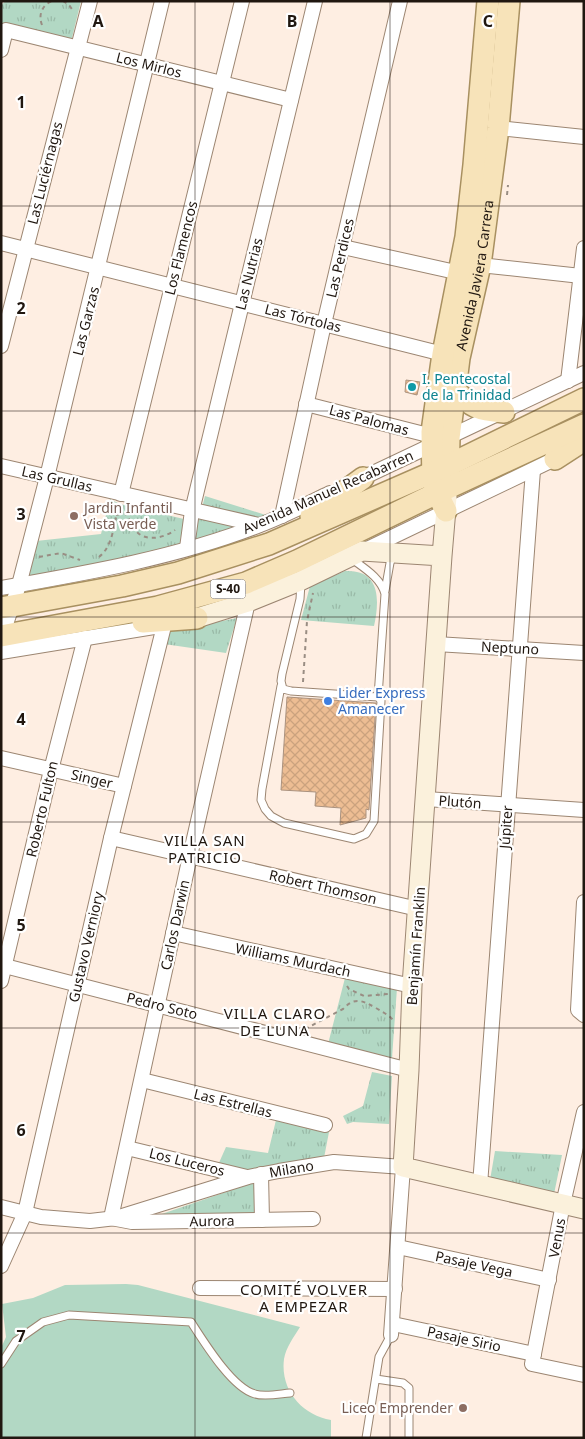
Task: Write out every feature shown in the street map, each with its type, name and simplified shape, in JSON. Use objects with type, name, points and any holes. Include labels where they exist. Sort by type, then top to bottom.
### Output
[{"type":"main road","name":"Avenida Javiera Carrera","points":[[442,486],[438,440],[471,200],[488,1]]},
{"type":"main road","name":"Avenida Javiera Carrera","points":[[438,440],[454,389],[451,356],[480,265],[498,128],[509,1]]},
{"type":"main road","points":[[476,141],[488,132],[498,128]]},
{"type":"main road","points":[[454,389],[466,402],[482,410],[504,412]]},
{"type":"main road","name":"Avenida Manuel Recabarren","points":[[5,601],[122,586],[178,573],[264,535],[442,486],[584,399]]},
{"type":"main road","name":"Avenida Manuel Recabarren","points":[[2,640],[65,624],[179,603],[246,582],[297,561],[442,486],[584,425]]},
{"type":"main road","points":[[555,459],[584,440]]},
{"type":"main road","points":[[264,535],[298,526],[363,478]]},
{"type":"main road","points":[[65,624],[108,624],[197,618]]},
{"type":"street","name":"Las Luciérnagas","points":[[1,346],[90,1]]},
{"type":"street","name":"Las Garzas","points":[[2,640],[5,601],[19,585],[24,566],[99,267],[162,1]]},
{"type":"street","name":"Los Flamencos","points":[[121,494],[242,1]]},
{"type":"street","name":"Las Nutrias","points":[[187,548],[192,514],[315,1]]},
{"type":"street","name":"Las Perdices","points":[[282,516],[324,324],[400,1]]},
{"type":"street","name":"Los Mirlos","points":[[1,50],[6,30],[291,100]]},
{"type":"street","points":[[498,128],[584,137]]},
{"type":"street","name":"Las Tórtolas","points":[[1,243],[451,356]]},
{"type":"street","points":[[342,247],[460,273]]},
{"type":"street","points":[[568,381],[584,248]]},
{"type":"street","points":[[480,265],[581,276]]},
{"type":"street","name":"Avenida Manuel Recabarren","points":[[5,601],[19,585],[130,564],[187,548],[264,535],[282,516],[438,440],[504,412],[584,373]]},
{"type":"street","name":"Las Palomas","points":[[306,404],[438,440]]},
{"type":"street","name":"Avenida Manuel Recabarren","points":[[2,640],[85,638],[164,626],[248,602],[300,581],[356,554],[442,486],[533,470],[584,445]]},
{"type":"street","name":"Las Grullas","points":[[1,466],[121,494],[264,535]]},
{"type":"street","name":"Júpiter","points":[[480,1185],[533,470]]},
{"type":"street","name":"Benjamín Franklin","points":[[392,1330],[409,1070],[412,986],[442,556],[442,486]]},
{"type":"street","points":[[356,554],[395,553],[442,556]]},
{"type":"street","name":"Carlos Darwin","points":[[111,1218],[248,602]]},
{"type":"street","name":"Gustavo Verniory","points":[[1,1266],[25,1213],[111,838],[164,626]]},
{"type":"street","name":"Roberto Fulton","points":[[1,981],[3,965],[85,638]]},
{"type":"street","name":"Neptuno","points":[[436,644],[584,653]]},
{"type":"street","name":"Singer","points":[[1,758],[124,786]]},
{"type":"street","name":"Plutón","points":[[426,800],[584,810]]},
{"type":"street","name":"Robert Thomson","points":[[111,838],[418,909]]},
{"type":"street","points":[[584,902],[578,1010],[584,1015]]},
{"type":"street","name":"Williams Murdach","points":[[174,933],[412,986]]},
{"type":"street","name":"Pedro Soto","points":[[3,965],[409,1070]]},
{"type":"street","name":"Las Estrellas","points":[[142,1080],[325,1125]]},
{"type":"street","name":"Venus","points":[[533,1359],[563,1204],[584,1112]]},
{"type":"street","name":"Los Luceros","points":[[127,1148],[254,1176]]},
{"type":"street","name":"Milano","points":[[1,1207],[41,1217],[82,1221],[111,1218],[254,1176],[334,1162],[402,1167],[584,1209]]},
{"type":"street","points":[[254,1176],[262,1220]]},
{"type":"street","name":"Aurora","points":[[111,1218],[132,1222],[313,1219]]},
{"type":"street","name":"Pasaje Vega","points":[[398,1247],[549,1280]]},
{"type":"street","points":[[200,1288],[395,1289]]},
{"type":"street","name":"Pasaje Sirio","points":[[392,1330],[533,1359],[584,1375]]},
{"type":"lane","points":[[300,581],[302,587],[300,599],[282,674],[261,794],[263,805],[268,813],[284,823],[354,838],[366,834],[374,821],[381,701],[378,697],[385,594],[390,563],[395,553]]},
{"type":"lane","points":[[356,554],[384,588],[385,594]]},
{"type":"lane","points":[[281,686],[283,689],[303,692],[378,697]]},
{"type":"lane","points":[[1,1364],[16,1340],[43,1322],[69,1315],[191,1322],[210,1352],[238,1384],[255,1394],[290,1393]]},
{"type":"lane","points":[[366,1438],[379,1357],[392,1330]]},
{"type":"lane","points":[[376,1379],[403,1383],[409,1388],[408,1438]]},
{"type":"path","points":[[43,28],[40,14],[43,7],[52,1]]},
{"type":"path","points":[[64,1],[73,10],[75,18]]},
{"type":"path","points":[[93,560],[105,552],[108,546],[121,494]]},
{"type":"path","points":[[116,515],[125,513],[138,533],[151,537],[166,536],[192,514]]},
{"type":"path","points":[[24,566],[40,556],[52,553],[61,553],[85,561]]},
{"type":"path","points":[[303,692],[307,621],[312,593],[319,590]]},
{"type":"path","points":[[287,1038],[336,1013],[347,1005],[358,1001],[369,1003],[384,1011],[398,1024]]},
{"type":"green space","points":[[6,1],[81,1],[71,42],[1,25],[1,5]]},
{"type":"green space","points":[[205,496],[272,517],[192,545]]},
{"type":"green space","points":[[110,499],[120,504],[184,519],[179,547],[24,581],[36,541],[101,534]]},
{"type":"green space","points":[[345,571],[357,572],[371,580],[377,596],[374,626],[301,620],[310,586]]},
{"type":"green space","points":[[237,618],[226,653],[164,644],[167,632]]},
{"type":"green space","points":[[345,978],[397,988],[392,1058],[328,1044]]},
{"type":"green space","points":[[372,1072],[392,1076],[389,1124],[353,1122],[347,1124],[343,1116],[363,1106]]},
{"type":"green space","points":[[276,1120],[329,1132],[324,1158],[296,1161],[243,1173],[218,1165],[226,1147],[268,1153]]},
{"type":"green space","points":[[495,1151],[562,1155],[554,1194],[490,1180]]},
{"type":"green space","points":[[258,1181],[258,1216],[147,1219]]},
{"type":"green space","points":[[65,1285],[138,1285],[300,1327],[290,1342],[285,1355],[284,1370],[286,1381],[289,1391],[302,1407],[311,1413],[331,1420],[331,1438],[1,1438],[1,1348],[6,1337],[2,1304],[33,1298]]},
{"type":"building","name":"I. Pentecostal de la Trinidad","points":[[406,380],[420,382],[417,395],[405,392]]},
{"type":"building","points":[[287,697],[376,703],[369,810],[366,809],[366,818],[340,825],[341,808],[315,806],[316,792],[281,790]]},
{"type":"place","name":"I. Pentecostal de la Trinidad","points":[[412,387]]},
{"type":"place","name":"Jardin Infantil Vista verde","points":[[74,516]]},
{"type":"place","name":"Lider Express Amanecer","points":[[328,701]]},
{"type":"place","name":"Liceo Emprender","points":[[463,1408]]},
{"type":"district","name":"VILLA SAN PATRICIO","points":[[205,850]]},
{"type":"district","name":"VILLA CLARO DE LUNA","points":[[275,1022]]},
{"type":"district","name":"COMITÉ VOLVER A EMPEZAR","points":[[304,1298]]}]
